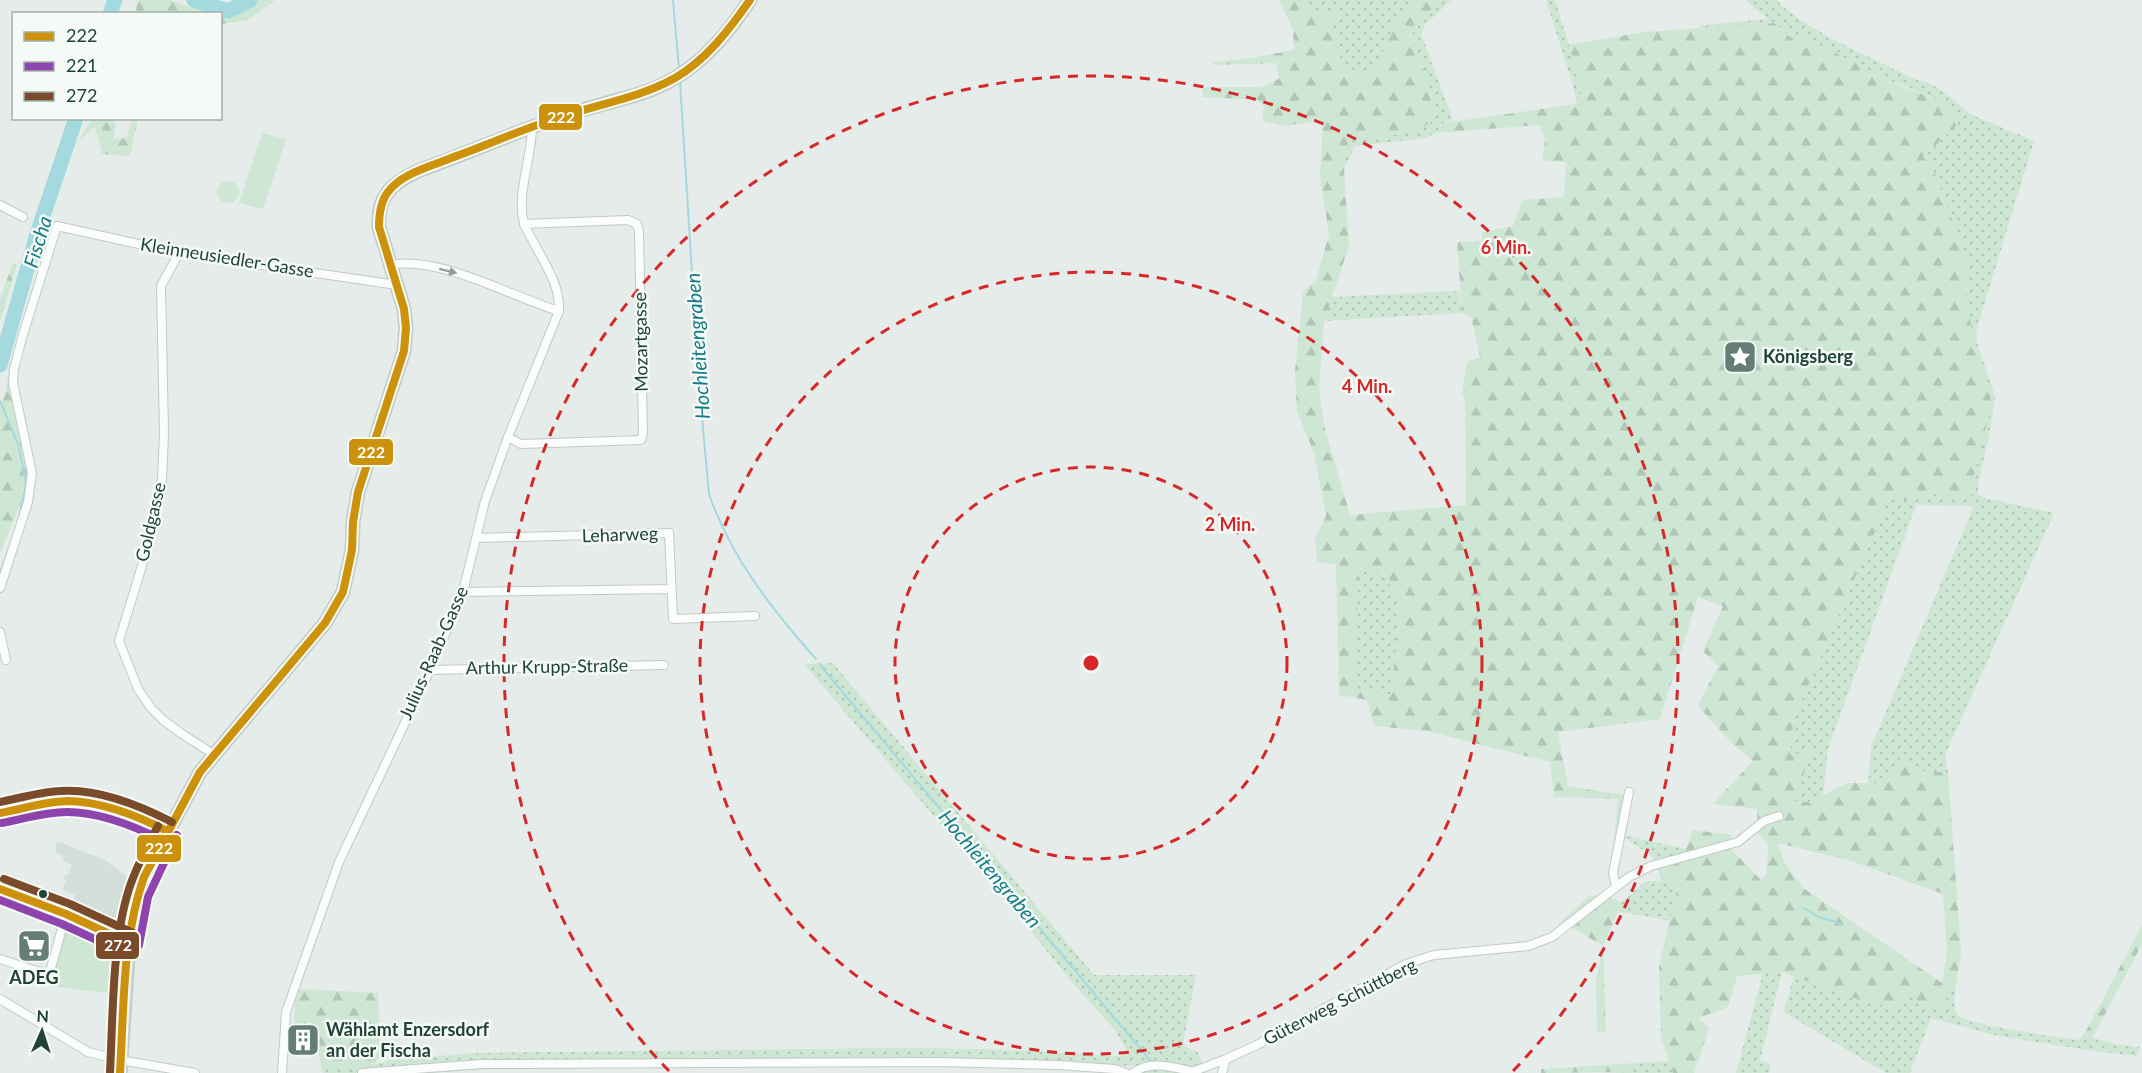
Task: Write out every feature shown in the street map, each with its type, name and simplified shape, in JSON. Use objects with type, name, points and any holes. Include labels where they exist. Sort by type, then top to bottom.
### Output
[{"type":"main road","points":[[120,1067],[129,943],[138,894],[144,877],[200,771],[325,623],[342,592],[352,550],[353,522],[358,492],[404,351],[406,328],[404,309],[379,227],[378,213],[381,202],[389,189],[402,178],[418,171],[567,114],[642,93],[679,76],[718,44],[750,0]]},
{"type":"street","name":"Julius-Raab-Gasse","points":[[282,1073],[286,1012],[339,862],[430,670],[464,592],[485,501],[559,311],[556,283],[524,224],[522,204],[532,142],[532,127]]},
{"type":"street","points":[[0,205],[23,217]]},
{"type":"street","name":"Mozartgasse","points":[[508,437],[521,444],[641,440],[643,433],[637,224],[628,220],[524,224]]},
{"type":"street","name":"Kleinneusiedler-Gasse","points":[[0,588],[28,502],[32,473],[13,383],[14,369],[57,226],[179,253],[397,285]]},
{"type":"street","name":"Goldgasse","points":[[179,253],[161,286],[164,422],[162,480],[145,556],[119,641],[138,688],[151,708],[162,720],[213,754]]},
{"type":"street","points":[[390,265],[414,262],[473,278],[535,304],[559,311]]},
{"type":"street","name":"Leharweg","points":[[476,538],[669,533],[673,619],[754,616]]},
{"type":"street","points":[[464,592],[672,589]]},
{"type":"street","points":[[0,632],[6,660]]},
{"type":"street","name":"Arthur Krupp-Straße","points":[[430,670],[664,664]]},
{"type":"street","points":[[1616,887],[1613,873],[1629,792]]},
{"type":"street","points":[[0,813],[70,801],[152,822],[167,831]]},
{"type":"street","name":"Güterweg Schüttberg","points":[[1196,1072],[1259,1044],[1406,964],[1434,955],[1528,946],[1552,937],[1629,877],[1651,866],[1738,842],[1764,822],[1779,816]]},
{"type":"street","points":[[0,889],[66,914],[129,943]]},
{"type":"street","points":[[0,959],[49,975],[66,914]]},
{"type":"street","points":[[0,999],[88,1052],[120,1067],[195,1073]]},
{"type":"street","points":[[1222,1073],[1226,1059]]},
{"type":"street","points":[[362,1073],[482,1064],[939,1062],[1058,1065],[1114,1069],[1126,1073]]},
{"type":"street","points":[[1133,1073],[1150,1066],[1160,1065],[1196,1072]]},
{"type":"shaded area","points":[[57,841],[105,860],[127,876],[124,920],[115,925],[84,915],[71,906],[75,895],[63,890],[65,875],[68,875],[72,865],[63,861],[64,858],[55,851]]},
{"type":"green space","points":[[137,0],[170,0],[205,12],[136,12]]},
{"type":"green space","points":[[231,0],[275,0],[248,20],[222,24],[222,12],[234,12]]},
{"type":"green space","points":[[1279,0],[1305,0],[1311,14],[1339,10],[1344,15],[1332,25],[1342,64],[1363,76],[1376,68],[1395,24],[1421,0],[1441,0],[1419,22],[1411,36],[1430,94],[1432,117],[1428,124],[1411,131],[1364,137],[1348,143],[1344,169],[1349,246],[1324,321],[1319,391],[1325,429],[1350,515],[1466,505],[1465,399],[1462,392],[1467,362],[1480,357],[1471,317],[1462,313],[1457,242],[1482,241],[1483,232],[1513,226],[1522,200],[1564,197],[1566,162],[1542,161],[1545,141],[1540,125],[1436,133],[1443,123],[1577,104],[1583,99],[1569,45],[1644,32],[1774,23],[1795,41],[1804,37],[1901,86],[1945,103],[1953,115],[1956,126],[1922,158],[1931,163],[1967,259],[1966,286],[1973,343],[1990,389],[1991,407],[1972,482],[1970,499],[1935,494],[1907,500],[1889,499],[1794,718],[1790,755],[1811,751],[1795,801],[1808,802],[1848,783],[1886,783],[1900,759],[1924,772],[1948,772],[1961,952],[1955,991],[1948,991],[1945,1008],[1934,1008],[1907,996],[1903,1007],[1868,1003],[1782,972],[1737,976],[1728,1007],[1698,1018],[1709,1028],[1694,1073],[1673,1073],[1661,1037],[1659,966],[1677,890],[1662,881],[1657,868],[1686,849],[1693,830],[1732,835],[1730,848],[1761,880],[1766,874],[1769,846],[1758,834],[1757,809],[1713,804],[1753,761],[1732,743],[1698,706],[1718,666],[1703,651],[1723,606],[1698,597],[1660,719],[1558,732],[1568,786],[1624,795],[1613,853],[1618,799],[1554,797],[1550,762],[1427,731],[1374,726],[1367,700],[1339,695],[1336,565],[1317,562],[1315,539],[1326,516],[1314,453],[1297,411],[1295,371],[1303,292],[1317,278],[1329,234],[1320,178],[1323,121],[1283,126],[1262,121],[1264,107],[1258,100],[1203,97],[1202,87],[1261,87],[1279,79],[1276,63],[1215,65],[1212,62],[1252,58],[1294,50],[1293,29]],"holes":[[[1366,571],[1390,576],[1389,591],[1401,597],[1391,695],[1353,689],[1359,573]],[[1778,843],[1851,861],[1943,894],[1947,950],[1942,983],[1802,887],[1783,860]]]},
{"type":"green space","points":[[1305,0],[1421,0],[1395,24],[1376,68],[1363,76],[1342,64],[1332,25],[1344,14],[1339,10],[1311,14]]},
{"type":"green space","points":[[1441,0],[1451,0],[1425,25],[1421,34],[1453,120],[1443,123],[1436,133],[1425,138],[1355,146],[1344,169],[1348,143],[1358,136],[1392,135],[1421,128],[1433,101],[1411,36],[1419,22]]},
{"type":"green space","points":[[1546,0],[1555,0],[1569,45],[1583,100],[1577,104],[1572,82]]},
{"type":"green space","points":[[1745,0],[1776,0],[1823,34],[1915,79],[1931,84],[1970,114],[2034,141],[1976,332],[1977,343],[1995,396],[1978,494],[1984,498],[2054,513],[1945,755],[1948,772],[1924,772],[1900,759],[1886,783],[1868,783],[1871,747],[1974,506],[1916,505],[1828,749],[1823,795],[1808,802],[1794,801],[1811,752],[1790,755],[1794,718],[1889,499],[1907,500],[1935,494],[1970,498],[1991,407],[1990,389],[1973,343],[1966,286],[1967,259],[1922,158],[1956,126],[1953,115],[1945,103],[1795,41],[1774,23],[1699,28],[1702,25],[1768,19]]},
{"type":"green space","points":[[91,120],[113,120],[116,125],[113,139],[126,138],[132,120],[138,120],[130,156],[102,154],[95,126],[76,144]]},
{"type":"green space","points":[[262,133],[286,139],[263,209],[239,203]]},
{"type":"green space","points":[[224,181],[232,181],[239,188],[239,196],[232,203],[224,203],[217,196],[217,188]]},
{"type":"green space","points":[[13,263],[17,265],[0,321],[0,299]]},
{"type":"green space","points":[[1459,291],[1462,313],[1324,321],[1331,297]]},
{"type":"green space","points":[[9,371],[26,453],[27,488],[0,553],[0,407],[5,395]]},
{"type":"green space","points":[[1366,571],[1390,576],[1401,597],[1392,695],[1353,689],[1358,573]]},
{"type":"green space","points":[[833,663],[1094,975],[1196,975],[1183,1043],[1189,1049],[1198,1052],[1206,1073],[1144,1073],[1134,1066],[996,1059],[994,1067],[490,1069],[428,1073],[323,1073],[322,1069],[474,1053],[900,1048],[1127,1055],[1115,1030],[1070,980],[1013,909],[804,664]]},
{"type":"green space","points":[[1618,834],[1686,849],[1657,868],[1652,856]]},
{"type":"green space","points":[[1646,881],[1662,881],[1677,890],[1670,921],[1617,911],[1622,902]]},
{"type":"green space","points":[[1601,894],[1622,902],[1603,946],[1561,921],[1588,897]]},
{"type":"green space","points":[[65,924],[98,939],[113,951],[119,966],[116,994],[49,986]]},
{"type":"green space","points":[[2142,925],[2142,944],[2093,1037],[2085,1033]]},
{"type":"green space","points":[[1603,946],[1606,1032],[1597,1032],[1596,980]]},
{"type":"green space","points":[[1782,972],[1760,1060],[1771,1064],[1769,1073],[1736,1073],[1763,973]]},
{"type":"green space","points":[[1794,976],[1868,1003],[1903,1007],[1907,995],[1934,1008],[1948,991],[1955,991],[1957,1014],[1977,1023],[2079,1040],[2085,1033],[2104,1041],[2140,1047],[2136,1056],[2087,1050],[1994,1035],[1931,1018],[1910,1073],[1886,1073],[1784,1012]]},
{"type":"green space","points":[[299,989],[378,993],[381,1054],[374,1065],[322,1069],[313,1029],[294,1024],[295,1002]]},
{"type":"green space","points":[[1669,1061],[1673,1073],[1600,1073],[1624,1072],[1636,1063]]},
{"type":"green space","points":[[1636,1063],[1624,1072],[1541,1073],[1541,1069]]},
{"type":"waterway","name":"Fischa","points":[[111,12],[115,0]]},
{"type":"waterway","name":"Fischa","points":[[194,0],[228,11],[250,0]]},
{"type":"waterway","name":"Hochleitengraben","points":[[673,0],[679,69]]},
{"type":"waterway","name":"Hochleitengraben","points":[[680,81],[699,384],[709,494],[729,540],[754,582],[816,659]]},
{"type":"waterway","name":"Fischa","points":[[0,365],[37,234],[75,120]]},
{"type":"waterway","points":[[0,401],[19,447],[26,484],[19,517]]},
{"type":"waterway","points":[[0,573],[11,542]]},
{"type":"waterway","name":"Hochleitengraben","points":[[820,665],[1153,1064]]},
{"type":"waterway","points":[[1804,908],[1819,917],[1842,924]]},
{"type":"transit line","name":"222","points":[[120,1073],[128,949],[144,877],[200,772],[325,623],[343,592],[352,550],[353,522],[358,492],[404,351],[406,328],[404,309],[379,227],[380,209],[385,196],[401,180],[426,168],[523,130],[662,85],[686,71],[707,53],[750,0]]},
{"type":"transit line","name":"272","points":[[0,802],[52,792],[88,792],[118,799],[172,822]]},
{"type":"transit line","name":"222","points":[[0,813],[52,802],[81,802],[120,811],[167,831]]},
{"type":"transit line","name":"221","points":[[2,823],[51,813],[91,814],[116,821],[162,840]]},
{"type":"transit line","name":"272","points":[[110,1072],[114,979],[123,910],[135,873],[158,826]]},
{"type":"transit line","name":"221","points":[[139,945],[148,897],[177,835]]},
{"type":"transit line","name":"272","points":[[4,879],[70,904],[133,933]]},
{"type":"transit line","name":"222","points":[[0,889],[66,914],[129,943]]},
{"type":"transit line","name":"221","points":[[0,900],[62,924],[125,953]]},
{"type":"place","name":"Königsberg","points":[[1740,357]]},
{"type":"place","name":"ADEG","points":[[34,946]]},
{"type":"place","name":"Wählamt Enzersdorf an der Fischa","points":[[303,1040]]}]
